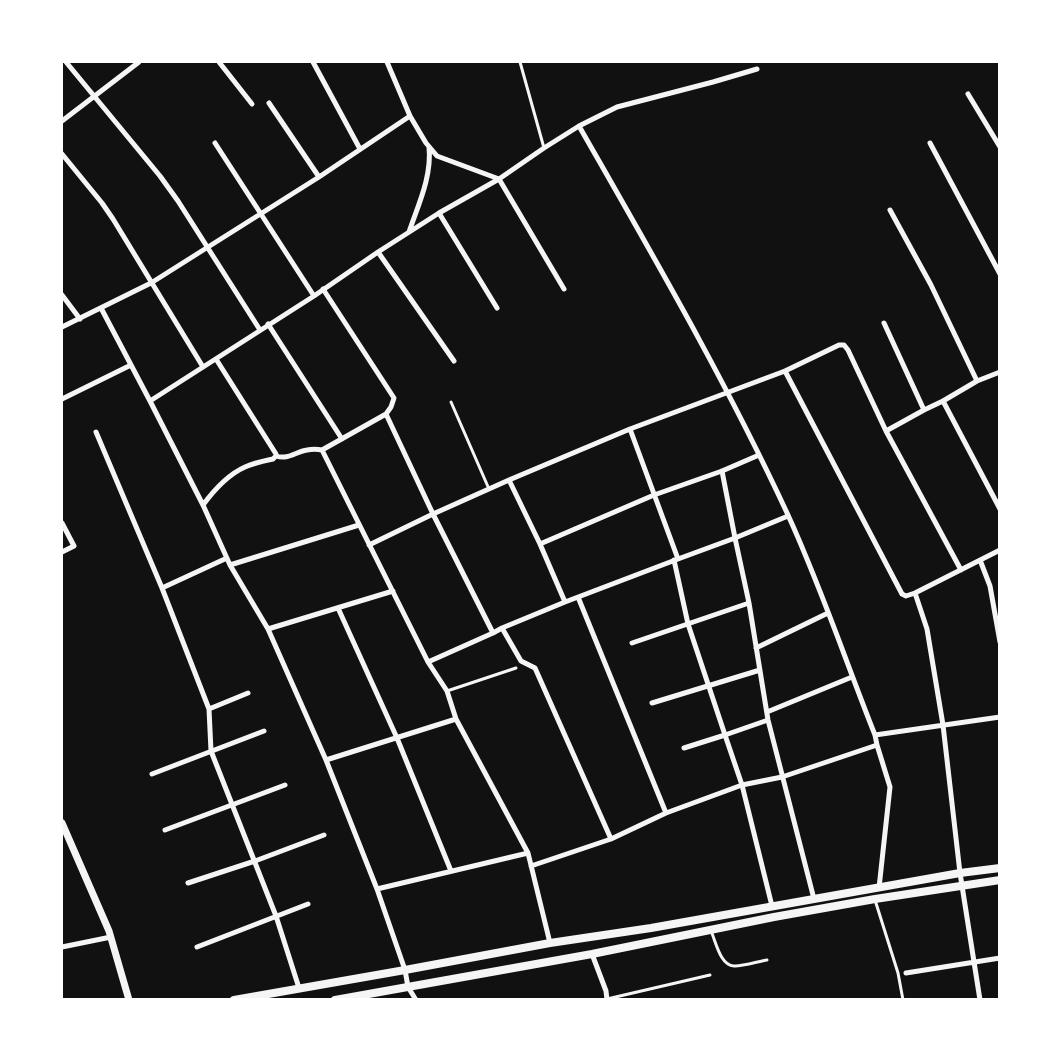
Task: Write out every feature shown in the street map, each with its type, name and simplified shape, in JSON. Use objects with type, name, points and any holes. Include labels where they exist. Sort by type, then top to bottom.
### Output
[{"type":"main road","points":[[234,999],[550,943],[651,928],[999,868]]},
{"type":"main road","points":[[335,999],[592,954],[875,899],[999,880]]},
{"type":"street","points":[[66,62],[166,184],[260,330]]},
{"type":"street","points":[[62,121],[139,62]]},
{"type":"street","points":[[219,62],[252,104]]},
{"type":"street","points":[[313,62],[360,149]]},
{"type":"street","points":[[387,62],[410,116],[429,147],[437,156],[499,180],[564,288]]},
{"type":"street","points":[[150,401],[409,232],[499,180],[579,126],[618,107],[757,69]]},
{"type":"street","points":[[968,94],[999,147]]},
{"type":"street","points":[[269,104],[320,177]]},
{"type":"street","points":[[62,327],[151,284],[320,177],[410,116]]},
{"type":"street","points":[[579,126],[728,392],[788,516],[828,613],[875,735],[890,787],[879,888]]},
{"type":"street","points":[[215,143],[314,296]]},
{"type":"street","points":[[930,143],[999,274]]},
{"type":"street","points":[[409,232],[428,175],[429,147]]},
{"type":"street","points":[[62,154],[113,219],[203,367]]},
{"type":"street","points":[[890,210],[931,285],[976,381]]},
{"type":"street","points":[[439,213],[497,308]]},
{"type":"street","points":[[378,252],[454,361]]},
{"type":"street","points":[[216,359],[276,456],[282,458],[305,450],[322,450],[386,414],[393,398],[323,289]]},
{"type":"street","points":[[62,295],[80,319]]},
{"type":"street","points":[[101,308],[150,401],[226,558],[268,629],[326,760],[377,889],[405,970],[408,987],[416,999]]},
{"type":"street","points":[[884,323],[924,410]]},
{"type":"street","points":[[268,324],[342,439]]},
{"type":"street","points":[[369,545],[508,480],[630,429],[785,371],[839,345],[844,345],[886,431],[962,570]]},
{"type":"street","points":[[62,399],[131,365]]},
{"type":"street","points":[[785,371],[902,594],[906,596],[915,593],[999,550]]},
{"type":"street","points":[[886,431],[976,381],[999,372]]},
{"type":"street","points":[[943,401],[999,509]]},
{"type":"street","points":[[386,414],[492,633]]},
{"type":"street","points":[[630,429],[676,560],[688,624],[742,784],[772,906]]},
{"type":"street","points":[[96,432],[162,588],[208,709],[211,751],[276,916],[299,988]]},
{"type":"street","points":[[322,450],[428,662],[447,692],[456,719],[528,853],[550,943]]},
{"type":"street","points":[[540,544],[654,495],[759,455]]},
{"type":"street","points":[[202,505],[218,486],[246,466],[273,459],[276,456]]},
{"type":"street","points":[[722,471],[749,603],[766,712],[813,899]]},
{"type":"street","points":[[508,480],[540,544],[565,602]]},
{"type":"street","points":[[428,662],[565,602],[788,516]]},
{"type":"street","points":[[62,523],[74,546],[62,552]]},
{"type":"street","points":[[230,565],[359,525]]},
{"type":"street","points":[[162,588],[226,558]]},
{"type":"street","points":[[980,560],[990,586],[999,642]]},
{"type":"street","points":[[268,629],[393,591]]},
{"type":"street","points":[[915,593],[927,629],[943,725],[960,873],[980,999]]},
{"type":"street","points":[[578,597],[666,813]]},
{"type":"street","points":[[632,643],[749,603]]},
{"type":"street","points":[[338,608],[397,738],[451,871]]},
{"type":"street","points":[[756,648],[828,613]]},
{"type":"street","points":[[502,628],[521,661],[536,668],[611,839]]},
{"type":"street","points":[[652,703],[760,670]]},
{"type":"street","points":[[766,712],[852,677]]},
{"type":"street","points":[[208,709],[248,693]]},
{"type":"street","points":[[875,735],[999,717]]},
{"type":"street","points":[[326,760],[456,719]]},
{"type":"street","points":[[684,748],[768,720]]},
{"type":"street","points":[[152,774],[264,731]]},
{"type":"street","points":[[531,866],[611,839],[666,813],[742,784],[782,777],[877,745]]},
{"type":"street","points":[[165,830],[285,785]]},
{"type":"street","points":[[62,823],[111,937],[129,999]]},
{"type":"street","points":[[188,883],[255,861],[324,834]]},
{"type":"street","points":[[377,889],[528,853]]},
{"type":"street","points":[[197,947],[308,904]]},
{"type":"street","points":[[62,947],[111,937]]},
{"type":"street","points":[[592,954],[607,999]]},
{"type":"street","points":[[906,973],[999,958]]},
{"type":"lane","points":[[519,62],[544,148]]},
{"type":"lane","points":[[451,402],[489,489]]},
{"type":"lane","points":[[447,692],[516,668]]},
{"type":"lane","points":[[875,899],[903,999]]},
{"type":"lane","points":[[711,930],[723,959],[734,967],[767,960]]},
{"type":"lane","points":[[607,999],[710,975]]}]
